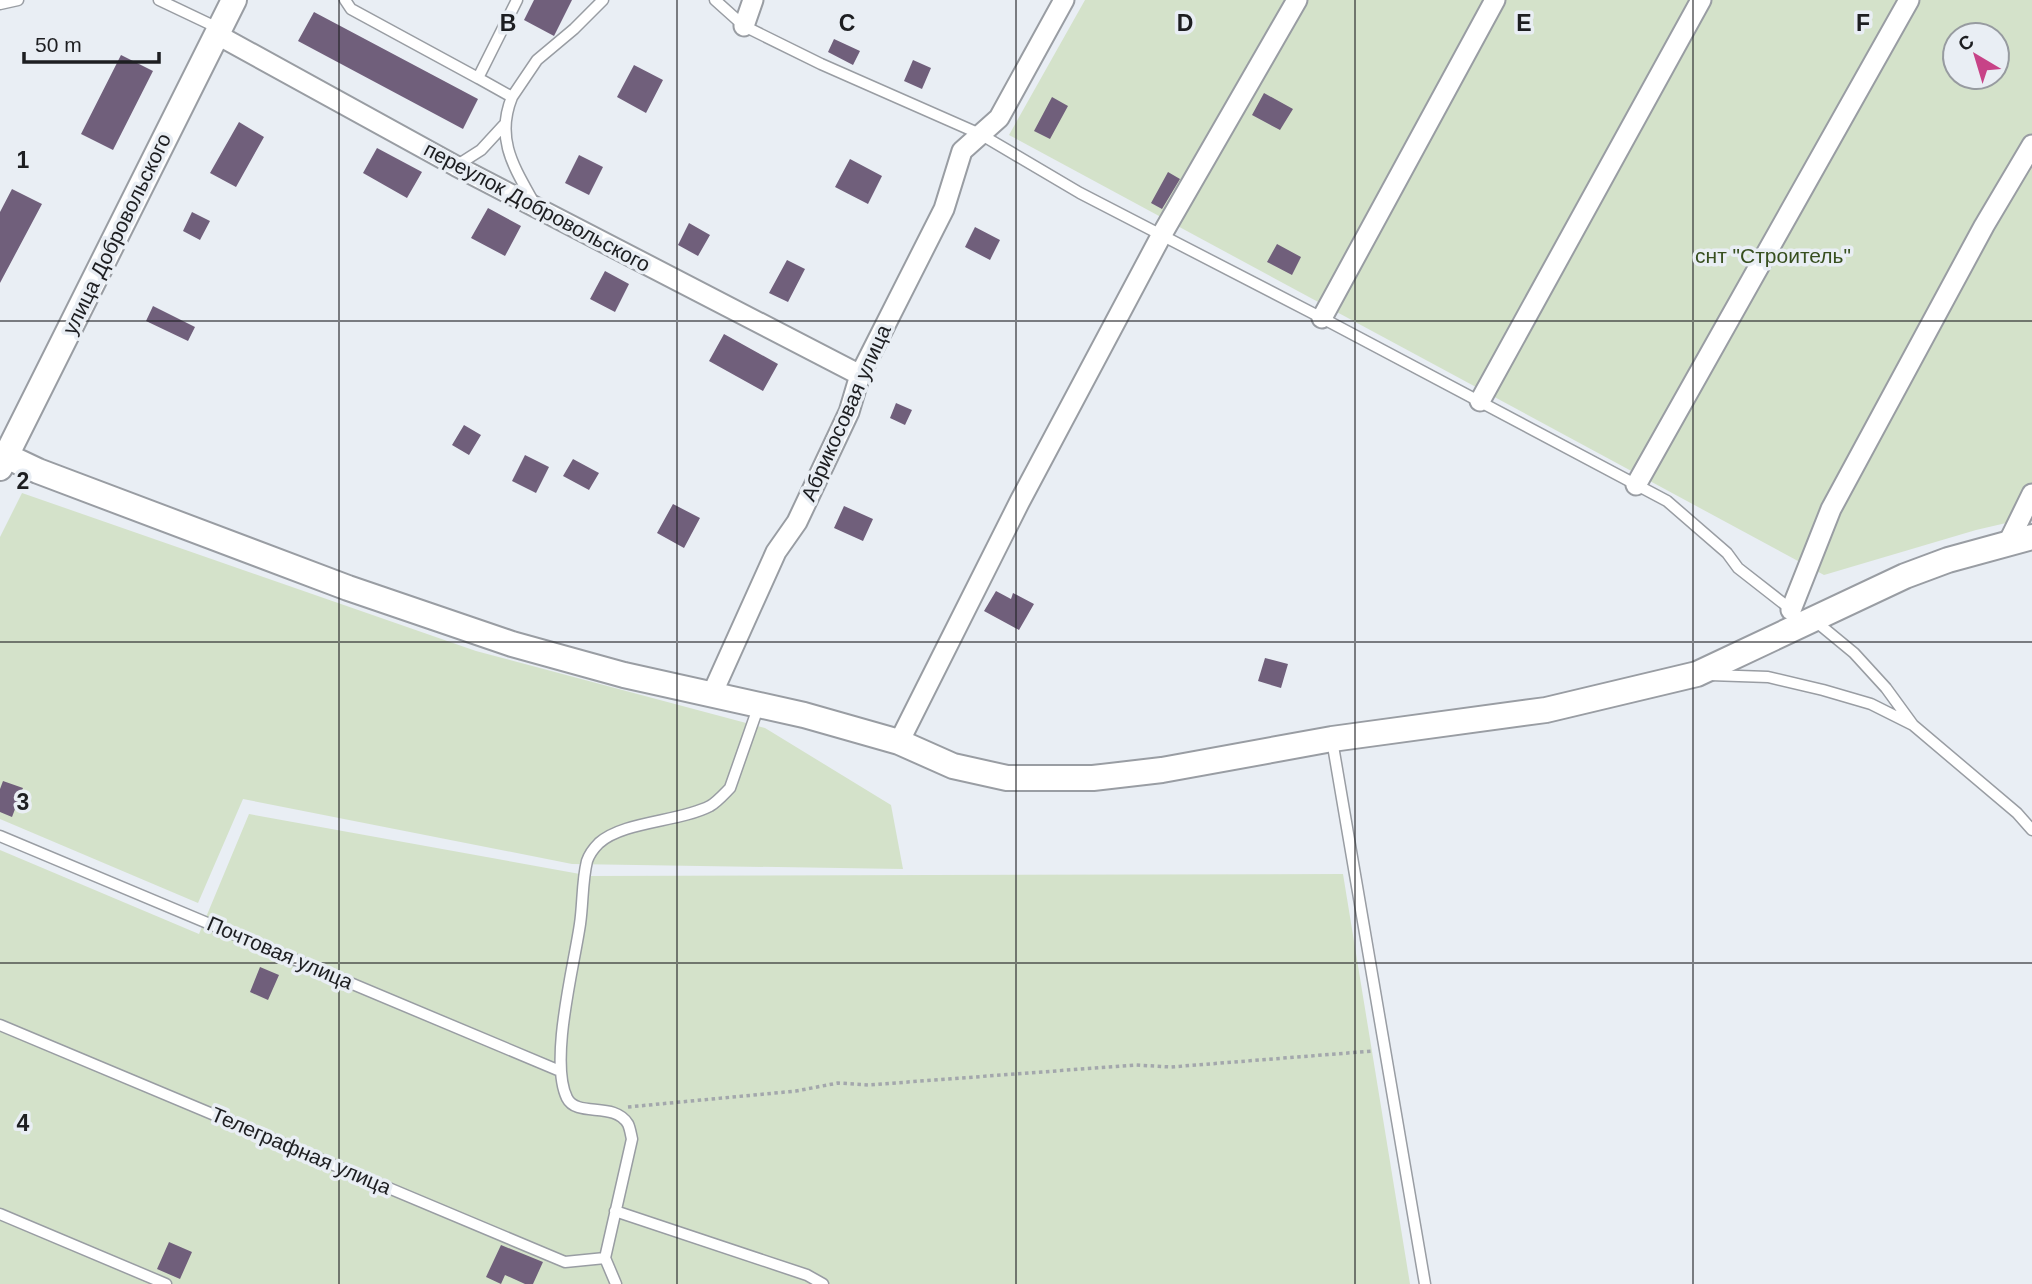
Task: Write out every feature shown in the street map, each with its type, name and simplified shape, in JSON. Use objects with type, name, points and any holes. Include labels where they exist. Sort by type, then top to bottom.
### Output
[{"type":"street","name":"улица Добровольского","points":[[2,459],[234,0]]},
{"type":"street","points":[[744,26],[753,0]]},
{"type":"street","name":"Абрикосовая улица","points":[[712,694],[775,552],[797,522],[849,412],[860,375],[944,209],[962,151],[999,118],[1064,0]]},
{"type":"street","points":[[899,742],[1020,501],[1161,236],[1297,0]]},
{"type":"street","points":[[1322,318],[1495,0]]},
{"type":"street","points":[[1480,401],[1701,0]]},
{"type":"street","points":[[1636,485],[1909,0]]},
{"type":"street","name":"переулок Добровольского","points":[[217,31],[456,166],[860,375]]},
{"type":"street","points":[[1802,615],[1831,509],[1984,226],[2032,145]]},
{"type":"street","points":[[2,459],[348,588],[512,644],[624,675],[759,705],[899,742],[953,765],[1007,778],[1093,778],[1163,770],[1332,739],[1546,710],[1697,674],[1802,615],[1905,576],[2020,540],[2032,494]]},
{"type":"lane","points":[[0,4],[18,0]]},
{"type":"lane","points":[[159,0],[217,31]]},
{"type":"lane","points":[[345,0],[351,9],[512,97]]},
{"type":"lane","points":[[478,78],[517,0]]},
{"type":"lane","points":[[537,208],[510,159],[504,125],[505,115],[512,97],[537,60],[603,0]]},
{"type":"lane","points":[[715,0],[744,26],[821,64],[980,134],[1080,193],[1667,501],[1717,544],[1738,568],[1854,653],[1886,688],[1913,725],[2017,813],[2032,830]]},
{"type":"lane","points":[[456,166],[481,150],[504,125]]},
{"type":"lane","points":[[1697,674],[1768,677],[1824,690],[1871,704],[1913,725]]},
{"type":"lane","points":[[615,1284],[605,1258],[632,1139],[628,1123],[613,1111],[584,1109],[571,1103],[561,1071],[567,991],[580,925],[588,858],[599,844],[615,833],[686,814],[710,805],[721,797],[730,788],[759,705]]},
{"type":"lane","points":[[1332,739],[1424,1284]]},
{"type":"lane","name":"Почтовая улица","points":[[0,836],[561,1071]]},
{"type":"lane","name":"Телеграфная улица","points":[[0,1024],[565,1262],[605,1258]]},
{"type":"lane","points":[[615,1211],[807,1275],[823,1284]]},
{"type":"lane","points":[[0,1214],[166,1284]]},
{"type":"path","points":[[613,1111],[635,1105],[796,1091],[838,1083],[868,1085],[1135,1065],[1171,1067],[1385,1051]]},
{"type":"green space","name":"снт \"Строитель\"","points":[[1085,0],[2032,0],[2032,517],[1976,530],[1824,575],[1009,135]]},
{"type":"green space","points":[[22,493],[476,651],[765,728],[891,805],[903,869],[572,864],[243,799],[198,903],[0,819],[0,537]]},
{"type":"green space","points":[[249,814],[591,876],[1343,874],[1410,1284],[0,1284],[0,850],[199,934]]},
{"type":"building","points":[[534,0],[572,0],[554,36],[524,20]]},
{"type":"building","points":[[314,12],[478,99],[463,129],[298,41]]},
{"type":"building","points":[[834,39],[860,51],[853,65],[828,52]]},
{"type":"building","points":[[121,55],[153,71],[113,150],[81,134]]},
{"type":"building","points":[[913,60],[931,68],[922,89],[904,81]]},
{"type":"building","points":[[634,65],[663,80],[646,113],[617,97]]},
{"type":"building","points":[[1264,93],[1293,109],[1280,130],[1252,115]]},
{"type":"building","points":[[1052,97],[1068,106],[1050,139],[1034,131]]},
{"type":"building","points":[[239,122],[264,137],[236,187],[210,173]]},
{"type":"building","points":[[377,148],[422,172],[407,198],[363,173]]},
{"type":"building","points":[[579,155],[603,167],[589,195],[565,183]]},
{"type":"building","points":[[850,159],[882,176],[868,204],[835,187]]},
{"type":"building","points":[[1168,172],[1180,179],[1162,209],[1151,203]]},
{"type":"building","points":[[12,189],[42,204],[0,283],[0,212]]},
{"type":"building","points":[[488,208],[521,226],[505,256],[471,238]]},
{"type":"building","points":[[192,212],[210,221],[200,240],[183,231]]},
{"type":"building","points":[[689,223],[710,235],[698,256],[678,245]]},
{"type":"building","points":[[975,227],[1000,240],[990,260],[965,247]]},
{"type":"building","points":[[1277,244],[1301,257],[1292,275],[1267,262]]},
{"type":"building","points":[[787,260],[805,269],[788,302],[769,293]]},
{"type":"building","points":[[605,271],[629,284],[615,312],[590,299]]},
{"type":"building","points":[[153,306],[195,327],[188,341],[146,321]]},
{"type":"building","points":[[724,334],[778,364],[763,391],[709,361]]},
{"type":"building","points":[[896,403],[912,410],[905,425],[890,418]]},
{"type":"building","points":[[464,425],[481,435],[469,455],[452,445]]},
{"type":"building","points":[[525,455],[549,467],[536,493],[512,481]]},
{"type":"building","points":[[573,459],[599,473],[589,490],[563,476]]},
{"type":"building","points":[[673,504],[700,518],[684,548],[657,533]]},
{"type":"building","points":[[844,506],[873,519],[863,541],[834,528]]},
{"type":"building","points":[[996,591],[1011,599],[1013,593],[1034,604],[1019,630],[984,611]]},
{"type":"building","points":[[1265,658],[1288,664],[1281,688],[1258,681]]},
{"type":"building","points":[[3,781],[23,788],[12,817],[0,812],[0,789]]},
{"type":"building","points":[[260,967],[279,975],[268,1000],[250,992]]},
{"type":"building","points":[[169,1242],[192,1252],[180,1279],[157,1269]]},
{"type":"building","points":[[501,1245],[543,1262],[533,1284],[525,1284],[505,1275],[501,1284],[486,1277]]}]
